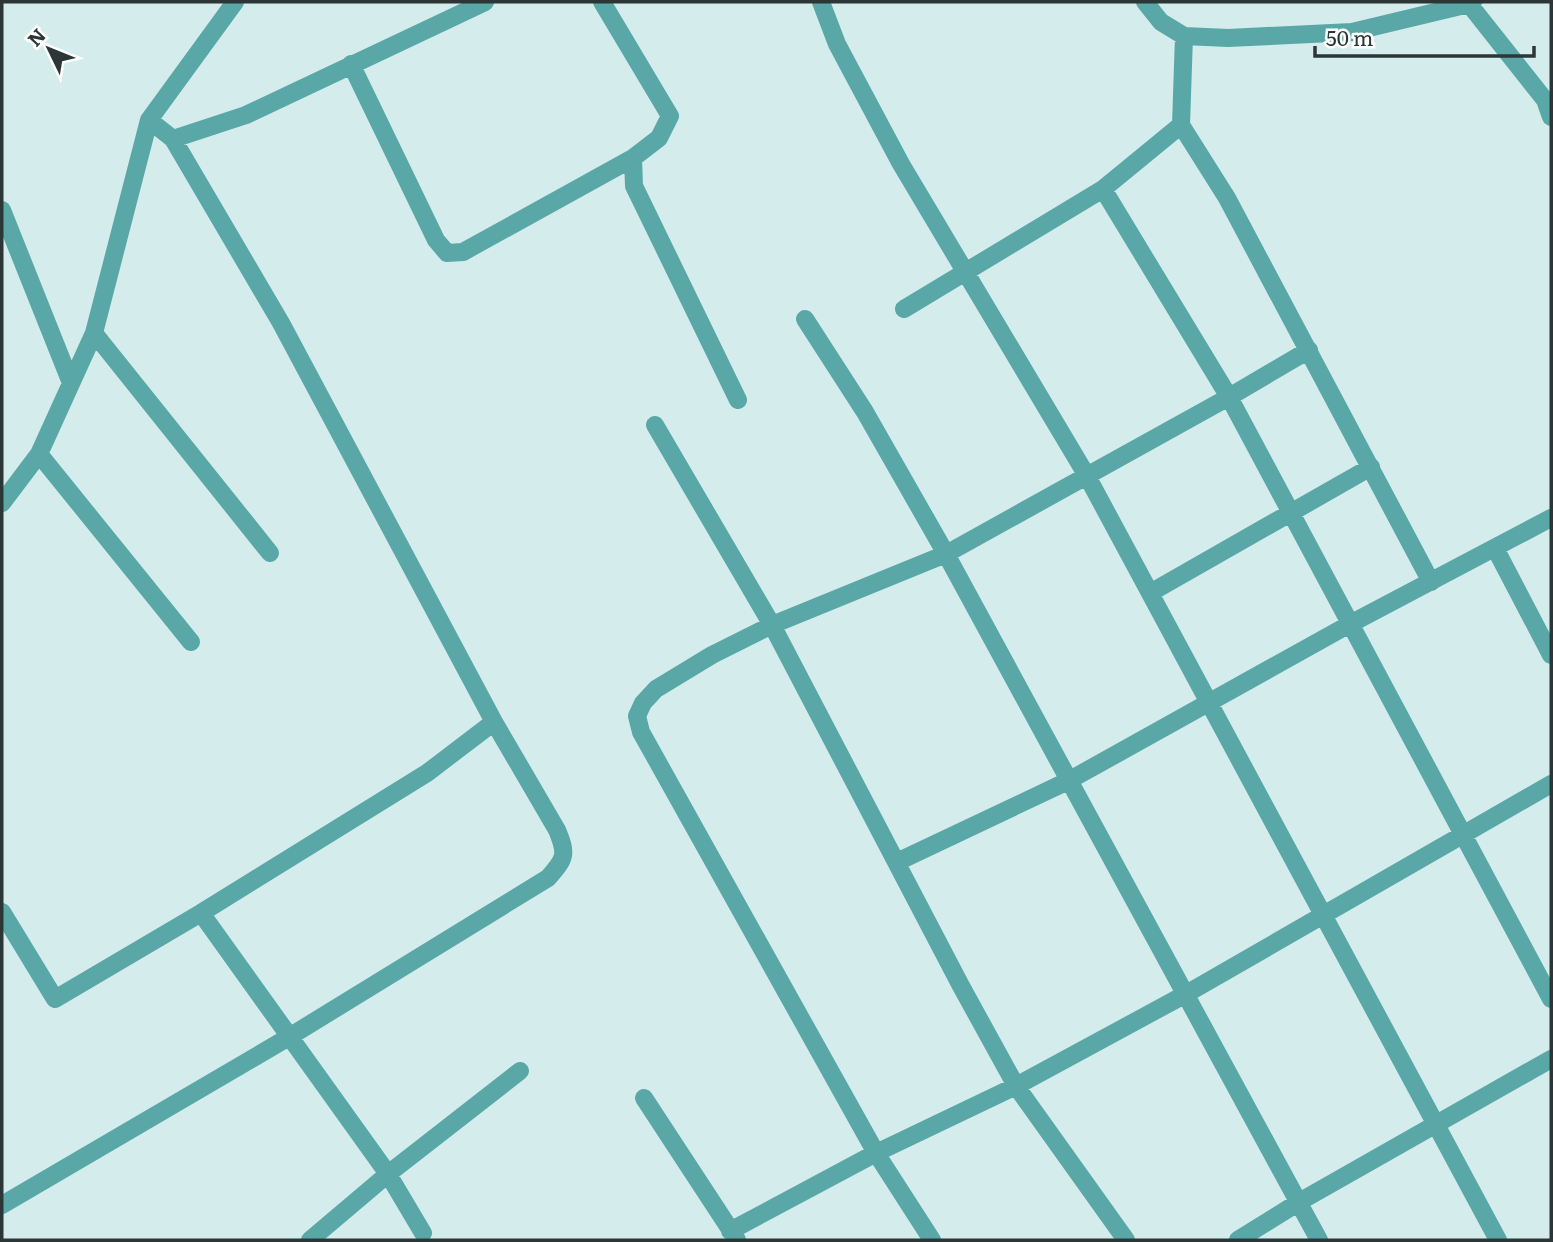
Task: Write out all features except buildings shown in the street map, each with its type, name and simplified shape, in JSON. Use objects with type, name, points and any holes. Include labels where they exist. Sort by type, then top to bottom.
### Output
[{"type":"street","points":[[2,503],[39,454],[94,332],[149,120],[235,2]]},
{"type":"street","points":[[173,139],[246,115],[485,2]]},
{"type":"street","points":[[351,64],[436,240],[447,253],[463,252],[633,158],[659,138],[670,116],[602,2]]},
{"type":"street","points":[[821,2],[838,44],[894,152],[1087,476],[1498,1240]]},
{"type":"street","points":[[1145,2],[1161,22],[1184,36],[1228,38],[1352,32],[1471,3],[1545,100],[1551,117]]},
{"type":"street","points":[[1184,36],[1181,125],[1227,198],[1431,582]]},
{"type":"street","points":[[2,1205],[289,1037],[548,878],[562,862],[565,849],[557,830],[494,722],[281,323],[173,139],[149,120]]},
{"type":"street","points":[[904,309],[1103,189],[1181,125]]},
{"type":"street","points":[[633,158],[634,187],[738,400]]},
{"type":"street","points":[[1103,189],[1228,397],[1465,834],[1551,999]]},
{"type":"street","points":[[2,210],[71,383]]},
{"type":"street","points":[[805,319],[865,412],[946,554],[1319,1240]]},
{"type":"street","points":[[94,332],[270,552]]},
{"type":"street","points":[[932,1240],[876,1153],[640,732],[637,716],[643,703],[656,689],[712,655],[772,625],[946,554],[1309,350]]},
{"type":"street","points":[[655,425],[772,625],[1016,1086],[1126,1240]]},
{"type":"street","points":[[39,454],[191,642]]},
{"type":"street","points":[[1150,593],[1371,467]]},
{"type":"street","points":[[897,862],[1068,781],[1350,624],[1551,518]]},
{"type":"street","points":[[1495,548],[1551,655]]},
{"type":"street","points":[[2,912],[55,999],[201,914],[427,772],[494,722]]},
{"type":"street","points":[[644,1098],[734,1236],[876,1153],[1016,1086],[1186,994],[1551,784]]},
{"type":"street","points":[[201,914],[388,1174],[423,1233]]},
{"type":"street","points":[[1238,1240],[1299,1202],[1551,1059]]},
{"type":"street","points":[[310,1240],[388,1174],[520,1070]]}]
